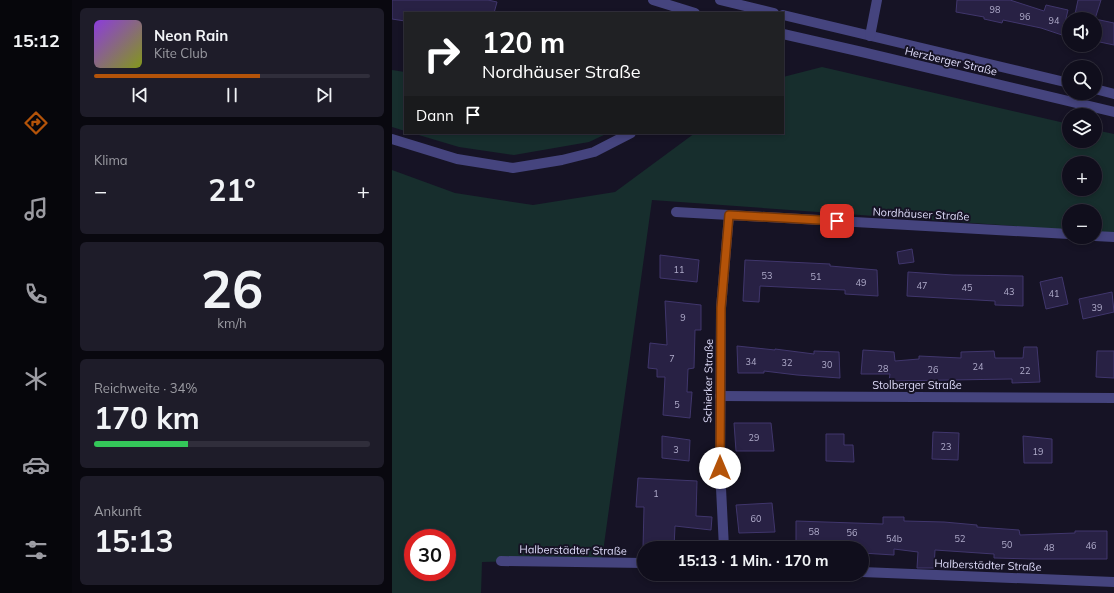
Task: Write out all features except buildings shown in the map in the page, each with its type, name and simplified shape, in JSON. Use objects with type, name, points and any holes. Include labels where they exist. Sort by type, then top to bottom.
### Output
[{"type":"street","points":[[653,0],[692,12]]},
{"type":"street","points":[[720,0],[770,12]]},
{"type":"street","points":[[870,36],[877,0]]},
{"type":"street","name":"Herzberger Straße","points":[[784,15],[1062,81]]},
{"type":"street","name":"Herzberger Straße","points":[[784,34],[1114,112]]},
{"type":"street","points":[[1102,91],[1114,94]]},
{"type":"street","points":[[392,139],[457,159],[513,168],[562,160],[594,152],[629,134]]},
{"type":"street","name":"Nordhäuser Straße","points":[[676,212],[1062,234]]},
{"type":"street","name":"Schierker Straße","points":[[724,541],[720,468],[721,308],[729,215]]},
{"type":"street","points":[[1102,236],[1114,237]]},
{"type":"street","name":"Stolberger Straße","points":[[720,396],[1114,398]]},
{"type":"street","name":"Halberstädter Straße","points":[[502,562],[637,563]]},
{"type":"street","name":"Halberstädter Straße","points":[[869,572],[1114,582]]},
{"type":"green space","points":[[822,67],[1062,122],[1062,148],[1102,148],[1102,131],[1114,134],[1114,233],[1102,232],[1102,204],[1062,204],[1062,229],[652,200],[602,559],[482,562],[481,593],[392,593],[392,170],[455,193],[533,205],[615,192],[694,134],[784,134],[784,77]]},
{"type":"green space","points":[[392,70],[404,72],[404,131],[392,127]]},
{"type":"green space","points":[[415,134],[606,134],[589,142],[514,155],[459,147]]},
{"type":"route","points":[[720,468],[721,308],[729,215],[837,221]]}]
